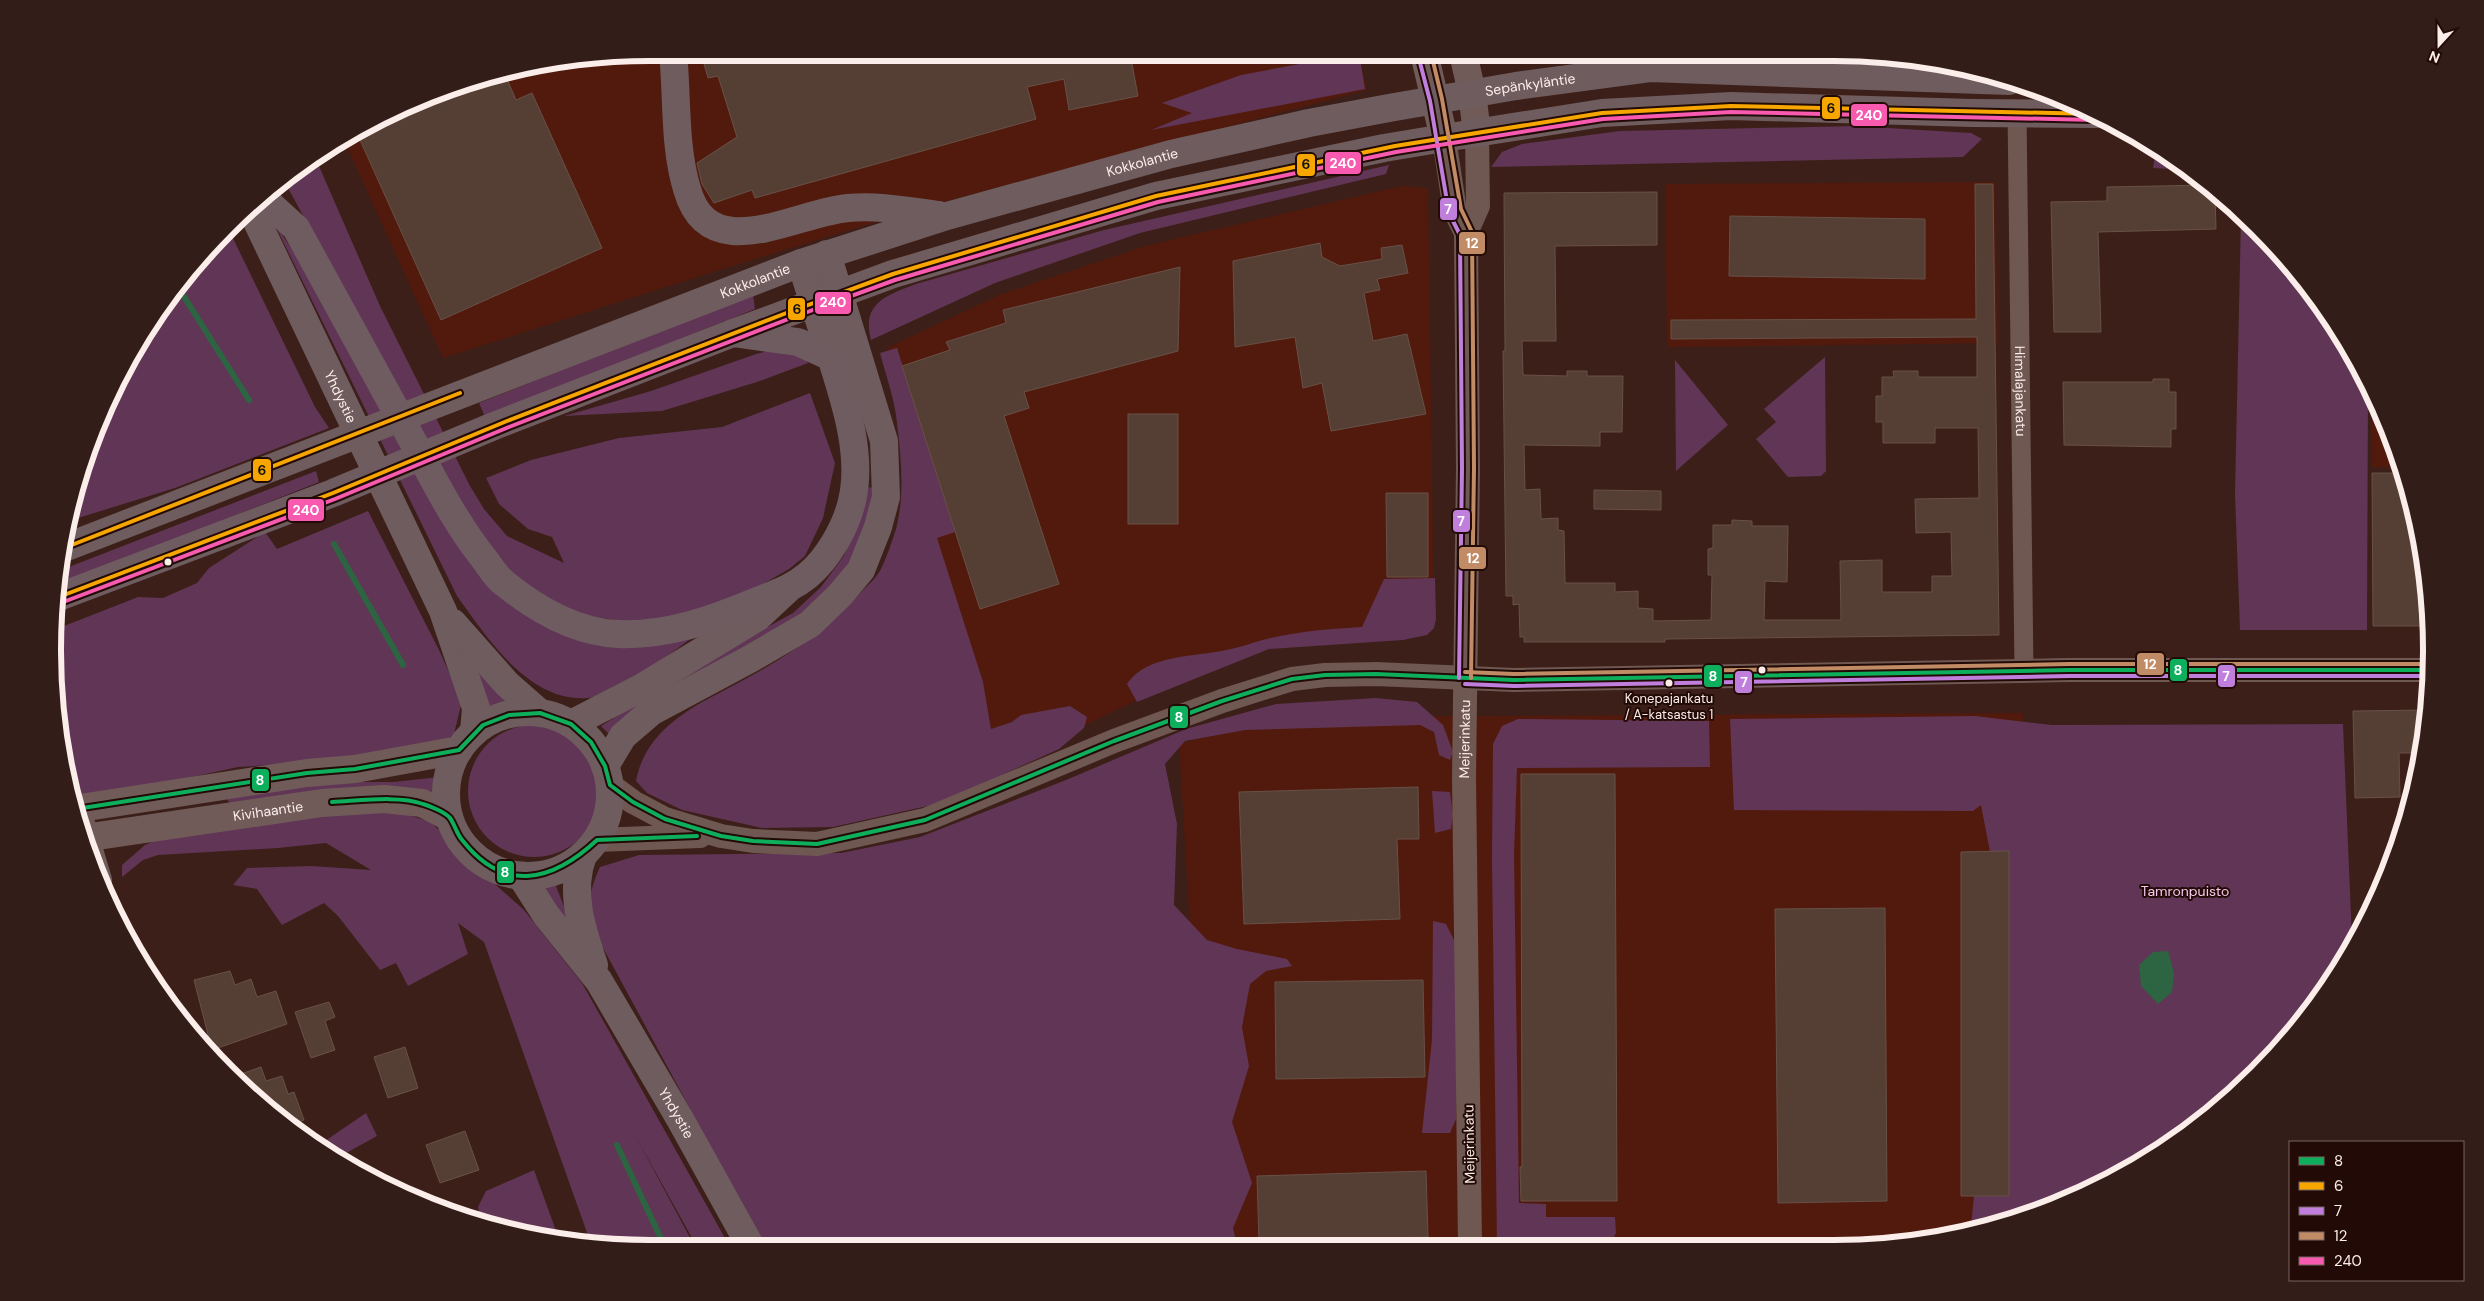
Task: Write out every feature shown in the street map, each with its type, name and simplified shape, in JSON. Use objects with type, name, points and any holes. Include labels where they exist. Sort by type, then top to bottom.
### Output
[{"type":"highway","points":[[64,595],[333,493],[494,426],[733,333],[798,342],[831,357],[843,393],[855,453],[856,476],[852,501],[846,520],[821,562],[808,575],[788,589],[726,616],[661,632],[616,634],[570,624],[535,607],[501,581],[462,532],[296,228],[268,202]]},
{"type":"main road","points":[[675,61],[680,157],[687,190],[706,224],[719,229],[742,233],[846,208],[883,207],[947,216]]},
{"type":"main road","name":"Meijerinkatu","points":[[1426,61],[1444,138]]},
{"type":"main road","name":"Meijerinkatu","points":[[1465,61],[1472,93],[1477,133]]},
{"type":"main road","name":"Sepänkyläntie","points":[[1472,93],[1650,68],[1981,80]]},
{"type":"main road","points":[[2014,90],[2016,112]]},
{"type":"main road","name":"Kokkolantie","points":[[71,545],[801,262],[947,216],[1172,154],[1309,123],[1472,93]]},
{"type":"main road","points":[[733,333],[902,271],[1156,196],[1384,148],[1444,138],[1602,113],[1731,106],[1972,113],[2075,113]]},
{"type":"main road","name":"Yhdystie","points":[[254,215],[443,611],[476,708],[466,741]]},
{"type":"main road","points":[[607,776],[623,736],[651,712],[750,659],[810,624],[840,595],[860,570],[878,527],[886,497],[884,441],[827,254]]},
{"type":"main road","points":[[801,262],[831,357]]},
{"type":"main road","points":[[75,528],[120,526]]},
{"type":"main road","points":[[571,724],[641,688],[758,617],[788,589]]},
{"type":"main road","name":"Yhdystie","points":[[443,611],[507,684],[540,713]]},
{"type":"main road","points":[[540,713],[571,724],[592,742],[607,776],[610,804],[605,823],[590,848],[554,872],[521,876],[502,872],[476,857],[457,835],[449,817],[447,787],[449,771],[466,741],[483,725],[509,715],[540,713]]},
{"type":"main road","points":[[83,808],[307,773],[355,768],[466,741]]},
{"type":"main road","name":"Kivihaantie","points":[[92,837],[331,802],[384,800],[422,803],[449,817]]},
{"type":"main road","name":"Yhdystie","points":[[590,848],[577,872],[577,904],[599,981]]},
{"type":"main road","name":"Yhdystie","points":[[521,876],[546,915],[599,981],[680,1119],[747,1240]]},
{"type":"street","name":"Himalajankatu","points":[[2016,112],[2024,670]]},
{"type":"street","name":"Meijerinkatu","points":[[1470,1240],[1465,910],[1465,678],[1468,475],[1466,233],[1478,206],[1477,133]]},
{"type":"street","name":"Meijerinkatu","points":[[1444,138],[1455,211],[1466,233]]},
{"type":"street","points":[[607,776],[633,802],[665,819],[721,836],[817,844],[925,820],[1114,741],[1222,701],[1292,679],[1325,675],[1376,674],[1523,680],[2024,670],[2422,670]]},
{"type":"street","points":[[590,848],[721,836]]},
{"type":"shaded area","points":[[650,61],[1360,61],[1367,90],[935,204],[443,358],[347,146],[390,122],[425,106],[498,81],[574,66]]},
{"type":"shaded area","points":[[1995,182],[1998,343],[1667,347],[1665,184]]},
{"type":"shaded area","points":[[1402,186],[1428,188],[1434,620],[1268,646],[1141,698],[985,775],[922,525],[887,348],[999,295],[1145,246]]},
{"type":"shaded area","points":[[2372,412],[2393,468],[2372,467]]},
{"type":"shaded area","points":[[2023,713],[2014,1211],[1986,1220],[1910,1235],[1834,1240],[1209,1240],[1179,744],[1275,717]]},
{"type":"shaded area","points":[[2168,951],[2174,973],[2172,992],[2158,1004],[2141,986],[2139,965],[2153,952]]},
{"type":"green space","points":[[1315,61],[1360,61],[1365,89],[1151,130],[1192,113],[1162,103],[1241,75]]},
{"type":"green space","points":[[1855,126],[1971,133],[1982,139],[1963,157],[1491,167],[1502,152],[1522,144],[1620,131]]},
{"type":"green space","points":[[2155,157],[2172,169],[2153,168]]},
{"type":"green space","points":[[318,164],[380,306],[470,486],[484,509],[507,536],[564,563],[552,537],[528,529],[499,504],[486,478],[531,460],[619,438],[722,427],[810,393],[835,463],[823,518],[805,556],[789,569],[735,600],[680,619],[627,622],[590,616],[542,599],[497,560],[461,503],[287,187]]},
{"type":"green space","points":[[1389,165],[1386,174],[1140,233],[995,283],[871,340],[869,327],[873,309],[886,297],[916,284],[1104,230]]},
{"type":"green space","points":[[272,219],[322,295],[485,580],[510,605],[547,626],[693,637],[629,684],[619,690],[592,698],[567,697],[544,689],[505,658],[457,596]]},
{"type":"green space","points":[[2241,225],[2277,262],[2301,292],[2344,356],[2368,403],[2367,630],[2240,630],[2235,494]]},
{"type":"green space","points":[[232,236],[315,407],[329,428],[175,488],[77,518],[81,498],[106,425],[140,356],[183,292],[207,262]]},
{"type":"green space","points":[[753,294],[755,309],[485,417],[479,403]]},
{"type":"green space","points":[[780,348],[804,357],[808,363],[757,382],[662,411],[564,416],[651,391],[756,354]]},
{"type":"green space","points":[[897,348],[955,532],[937,538],[983,682],[991,729],[1012,722],[1021,715],[1070,706],[1087,717],[1084,728],[1059,749],[932,805],[833,827],[762,828],[682,810],[647,793],[636,781],[640,765],[656,738],[667,727],[707,699],[760,671],[797,648],[831,622],[880,571],[889,550],[899,516],[901,476],[896,414],[880,353]]},
{"type":"green space","points":[[1825,357],[1826,471],[1821,476],[1788,477],[1756,439],[1776,422],[1764,409]]},
{"type":"green space","points":[[1675,360],[1728,425],[1676,471]]},
{"type":"green space","points":[[316,471],[319,482],[65,583],[67,568]]},
{"type":"green space","points":[[869,487],[877,489],[864,543],[845,575],[803,617],[610,735],[601,726],[702,663],[793,613],[821,587],[843,557],[856,529]]},
{"type":"green space","points":[[368,511],[439,650],[462,701],[454,734],[441,744],[385,758],[238,767],[81,801],[66,727],[61,650],[62,627],[138,597],[163,598],[197,583],[209,568],[265,532],[277,549]]},
{"type":"green space","points":[[1435,578],[1436,619],[1434,628],[1427,635],[1403,640],[1269,649],[1137,702],[1127,684],[1136,674],[1147,667],[1172,658],[1231,649],[1291,634],[1362,627],[1384,579]]},
{"type":"green space","points":[[477,661],[514,700],[489,710],[478,679]]},
{"type":"green space","points":[[1376,698],[1417,702],[1443,725],[1453,752],[1450,760],[1439,755],[1434,732],[1420,725],[1245,730],[1185,741],[1165,764],[1177,824],[1174,905],[1207,940],[1237,949],[1287,959],[1292,966],[1266,971],[1250,984],[1242,1027],[1249,1066],[1232,1122],[1252,1183],[1233,1228],[1236,1240],[761,1240],[595,933],[590,899],[600,867],[639,855],[841,853],[920,837],[1066,780],[1186,729],[1276,704]]},
{"type":"green space","name":"Tamronpuisto","points":[[1975,716],[2052,725],[2343,724],[2352,931],[2323,978],[2277,1039],[2222,1094],[2192,1118],[2128,1161],[2094,1179],[2059,1195],[2023,1208],[1971,1223],[1974,1196],[2009,1196],[1990,852],[1981,805],[1973,811],[1734,810],[1730,719]]},
{"type":"green space","points":[[1518,719],[1709,721],[1710,767],[1517,768],[1514,854],[1519,1203],[1546,1204],[1546,1217],[1615,1217],[1616,1233],[1612,1240],[1497,1240],[1492,859],[1493,744],[1502,726]]},
{"type":"green space","points":[[534,725],[547,726],[559,730],[581,744],[595,766],[599,778],[599,804],[595,816],[581,838],[559,852],[547,856],[534,857],[521,856],[509,852],[487,838],[473,816],[469,804],[468,791],[469,778],[473,766],[487,744],[509,730],[521,726]]},
{"type":"green space","points":[[440,777],[441,793],[407,791],[229,803],[227,798],[324,782],[393,782]]},
{"type":"green space","points":[[1432,791],[1450,792],[1453,815],[1451,829],[1435,833]]},
{"type":"green space","points":[[333,812],[399,812],[431,822],[479,870],[524,910],[582,983],[726,1240],[693,1240],[636,1137],[691,1240],[650,1240],[588,1236],[484,942],[458,923],[468,954],[408,986],[396,963],[380,970],[338,916],[324,903],[282,925],[257,889],[233,885],[247,868],[311,866],[371,870],[326,843],[278,848],[158,855],[143,860],[122,877],[122,865],[145,845],[178,831]]},
{"type":"green space","points":[[557,881],[556,886],[568,917],[562,922],[535,885]]},
{"type":"green space","points":[[1433,921],[1446,924],[1457,946],[1456,1119],[1450,1133],[1422,1133],[1432,1039]]},
{"type":"green space","points":[[366,1113],[377,1136],[345,1154],[325,1141]]},
{"type":"green space","points":[[534,1170],[556,1232],[498,1220],[480,1214],[478,1207],[486,1191]]},
{"type":"building","points":[[703,61],[1131,61],[1138,96],[1069,110],[1064,79],[1027,87],[1036,119],[755,198],[752,190],[714,203],[702,184],[697,163],[737,137],[718,76],[708,78]]},
{"type":"building","points":[[507,79],[516,100],[532,93],[602,248],[441,320],[359,138],[425,106]]},
{"type":"building","points":[[1975,184],[1993,184],[1999,635],[1665,639],[1665,642],[1524,642],[1524,637],[1520,637],[1519,604],[1513,605],[1513,596],[1506,596],[1503,351],[1505,351],[1504,193],[1657,192],[1657,245],[1555,246],[1556,341],[1522,341],[1523,375],[1567,376],[1567,371],[1587,371],[1587,376],[1623,376],[1622,432],[1600,432],[1600,446],[1524,445],[1525,490],[1540,489],[1541,519],[1558,518],[1558,530],[1564,531],[1565,583],[1615,583],[1615,592],[1638,591],[1638,608],[1653,609],[1653,621],[1711,620],[1712,575],[1708,575],[1708,549],[1713,548],[1713,525],[1732,525],[1732,520],[1752,521],[1752,526],[1788,526],[1787,582],[1765,581],[1764,620],[1841,620],[1840,561],[1882,560],[1882,592],[1932,592],[1932,576],[1952,576],[1951,532],[1916,533],[1915,499],[1979,498],[1978,428],[1935,428],[1935,443],[1883,443],[1883,422],[1876,422],[1876,396],[1882,396],[1882,377],[1894,377],[1893,371],[1918,371],[1918,377],[1977,377],[1977,337],[1671,339],[1671,320],[1976,319]]},
{"type":"building","points":[[2195,185],[2215,202],[2216,229],[2098,232],[2101,332],[2054,332],[2051,202],[2107,201],[2107,187]]},
{"type":"building","points":[[1730,216],[1925,219],[1925,279],[1729,276]]},
{"type":"building","points":[[1320,243],[1322,257],[1340,266],[1382,259],[1381,248],[1402,245],[1408,273],[1377,279],[1380,290],[1364,293],[1373,341],[1407,334],[1426,414],[1331,431],[1322,383],[1303,388],[1295,337],[1235,347],[1233,261]]},
{"type":"building","points":[[1180,267],[1178,351],[1024,392],[1029,408],[1004,416],[1059,584],[980,609],[902,366],[950,350],[946,342],[1006,323],[1003,310]]},
{"type":"building","points":[[2153,379],[2169,379],[2169,392],[2176,392],[2176,429],[2171,429],[2171,447],[2064,445],[2063,382],[2153,382]]},
{"type":"building","points":[[1128,414],[1178,414],[1178,524],[1128,524]]},
{"type":"building","points":[[2372,473],[2395,473],[2403,498],[2418,574],[2422,626],[2373,626]]},
{"type":"building","points":[[1594,490],[1661,491],[1661,510],[1594,509]]},
{"type":"building","points":[[1386,493],[1428,493],[1428,577],[1387,577]]},
{"type":"building","points":[[2419,710],[2413,753],[2399,753],[2400,797],[2355,798],[2353,711]]},
{"type":"building","points":[[1521,774],[1615,774],[1617,1201],[1521,1201]]},
{"type":"building","points":[[1418,787],[1419,839],[1397,839],[1400,919],[1244,924],[1239,792]]},
{"type":"building","points":[[2009,851],[2009,1196],[1961,1196],[1961,852]]},
{"type":"building","points":[[1885,908],[1887,1201],[1778,1203],[1775,909]]},
{"type":"building","points":[[230,971],[235,985],[251,979],[257,997],[276,991],[287,1024],[216,1049],[210,1042],[194,980]]},
{"type":"building","points":[[1423,980],[1425,1077],[1276,1079],[1275,982]]},
{"type":"building","points":[[329,1002],[335,1017],[325,1021],[335,1050],[311,1058],[295,1012]]},
{"type":"building","points":[[405,1047],[418,1088],[388,1098],[374,1057]]},
{"type":"building","points":[[261,1067],[266,1081],[282,1076],[288,1094],[294,1092],[304,1120],[298,1122],[292,1118],[262,1094],[241,1074]]},
{"type":"building","points":[[465,1131],[479,1170],[440,1183],[426,1145]]},
{"type":"building","points":[[1426,1171],[1428,1237],[1259,1240],[1257,1176]]},
{"type":"waterway","points":[[182,293],[249,400]]},
{"type":"waterway","points":[[334,544],[403,665]]},
{"type":"waterway","points":[[617,1145],[662,1240]]},
{"type":"transit line","name":"7","points":[[1420,61],[1430,101],[1449,213],[1460,235],[1462,468],[1459,678]]},
{"type":"transit line","name":"12","points":[[1433,61],[1442,99],[1461,209],[1472,232],[1474,468],[1471,678]]},
{"type":"transit line","name":"6","points":[[64,595],[333,493],[507,421],[789,312],[893,274],[1156,196],[1395,146],[1602,113],[1731,106],[2076,114]]},
{"type":"transit line","name":"240","points":[[64,602],[335,499],[509,427],[791,318],[895,280],[1158,202],[1396,152],[1603,119],[1731,112],[2089,120]]},
{"type":"transit line","name":"6","points":[[71,545],[460,393]]},
{"type":"transit line","name":"12","points":[[1465,672],[1514,674],[2069,664],[2422,664]]},
{"type":"transit line","name":"8","points":[[83,808],[307,773],[355,769],[459,750],[483,725],[509,715],[540,713],[571,724],[591,742],[605,766],[610,785],[633,802],[665,819],[721,836],[753,841],[817,844],[925,820],[1114,741],[1222,701],[1292,679],[1325,675],[1376,674],[1514,680],[2069,670],[2422,670]]},
{"type":"transit line","name":"7","points":[[1465,684],[1514,686],[2069,676],[2422,676]]},
{"type":"transit line","name":"8","points":[[332,802],[378,799],[414,801],[426,805],[450,818],[461,839],[479,858],[495,869],[512,875],[529,876],[546,872],[563,865],[597,840],[697,836]]},
{"type":"place","name":"Konepajankatu / A-katsastus 1","points":[[1669,683]]}]
